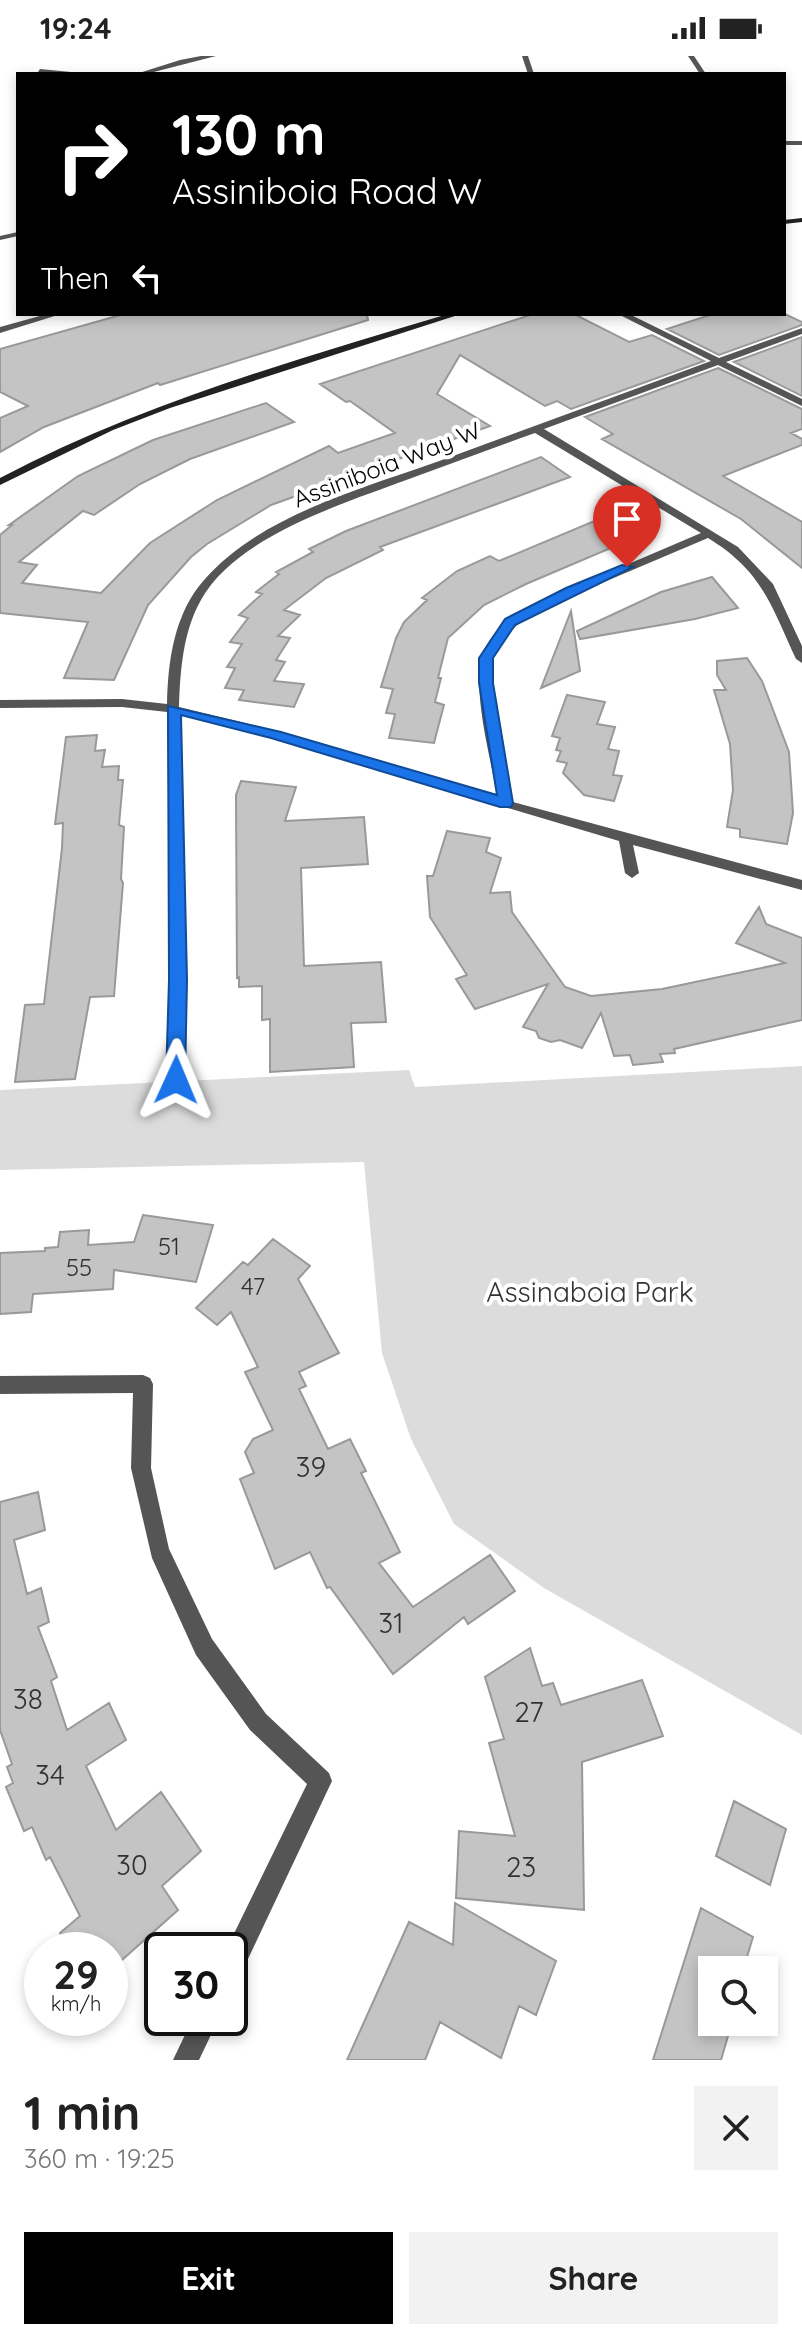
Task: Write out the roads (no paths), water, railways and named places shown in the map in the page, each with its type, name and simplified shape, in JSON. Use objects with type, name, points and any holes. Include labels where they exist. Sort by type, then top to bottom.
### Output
[{"type":"street","points":[[145,72],[213,56]]},
{"type":"street","points":[[40,71],[50,72]]},
{"type":"street","points":[[0,330],[50,316]]},
{"type":"street","points":[[0,482],[78,440],[158,407],[451,316]]},
{"type":"street","points":[[626,316],[802,403]]},
{"type":"street","name":"Assiniboia Way W","points":[[176,1080],[178,980],[173,709],[181,629],[194,601],[211,579],[258,540],[327,506],[802,331]]},
{"type":"street","points":[[538,430],[734,549],[767,584],[802,659]]},
{"type":"street","points":[[506,803],[486,683],[486,658],[497,639],[510,622],[534,608],[711,533]]},
{"type":"street","points":[[0,704],[122,703],[173,709],[276,735],[625,838],[802,885]]},
{"type":"street","points":[[625,838],[632,873]]},
{"type":"street","points":[[0,1385],[143,1384],[141,1468],[159,1551],[204,1647],[258,1722],[321,1781],[248,1932]]},
{"type":"street","points":[[186,2060],[197,2036]]},
{"type":"park label","name":"Assinaboia Park","points":[[590,1292]]}]
